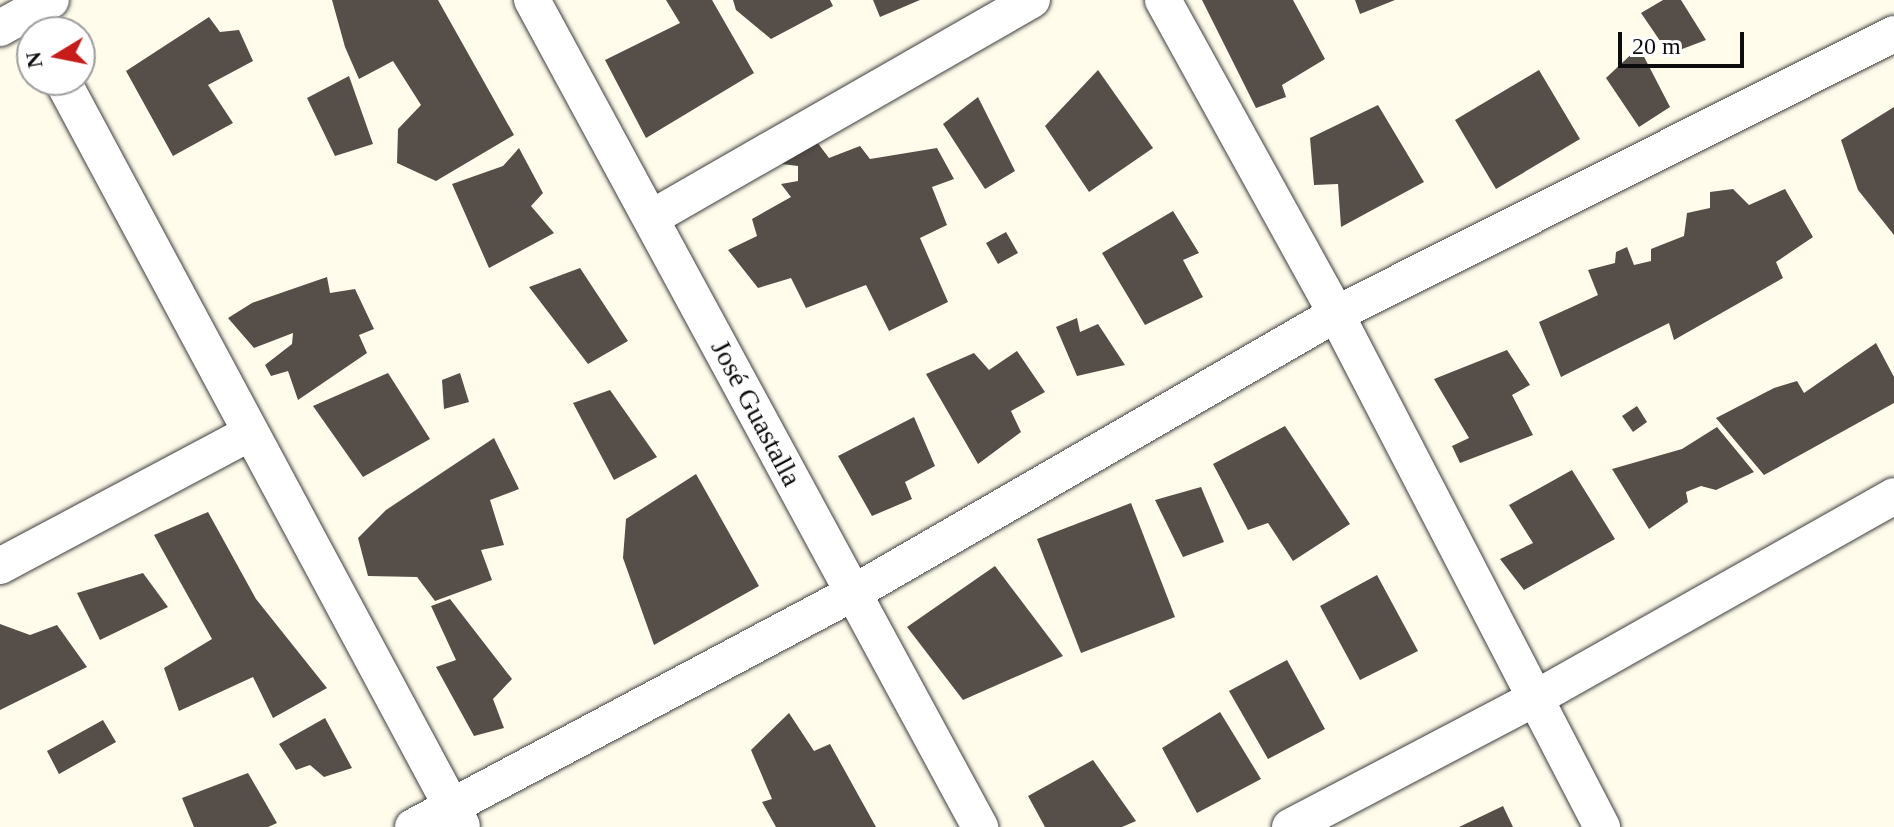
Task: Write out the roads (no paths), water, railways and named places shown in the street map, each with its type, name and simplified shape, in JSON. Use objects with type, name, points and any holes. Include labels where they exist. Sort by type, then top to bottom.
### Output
[{"type":"street","name":"José Guastalla","points":[[532,0],[980,827]]},
{"type":"street","points":[[651,218],[1032,0]]},
{"type":"street","points":[[1163,0],[1336,314],[1602,827]]},
{"type":"street","points":[[413,827],[457,817],[1336,314],[1894,34]]},
{"type":"street","points":[[71,96],[457,817]]},
{"type":"street","points":[[0,566],[250,433]]},
{"type":"street","points":[[1290,827],[1534,699],[1894,496]]}]
